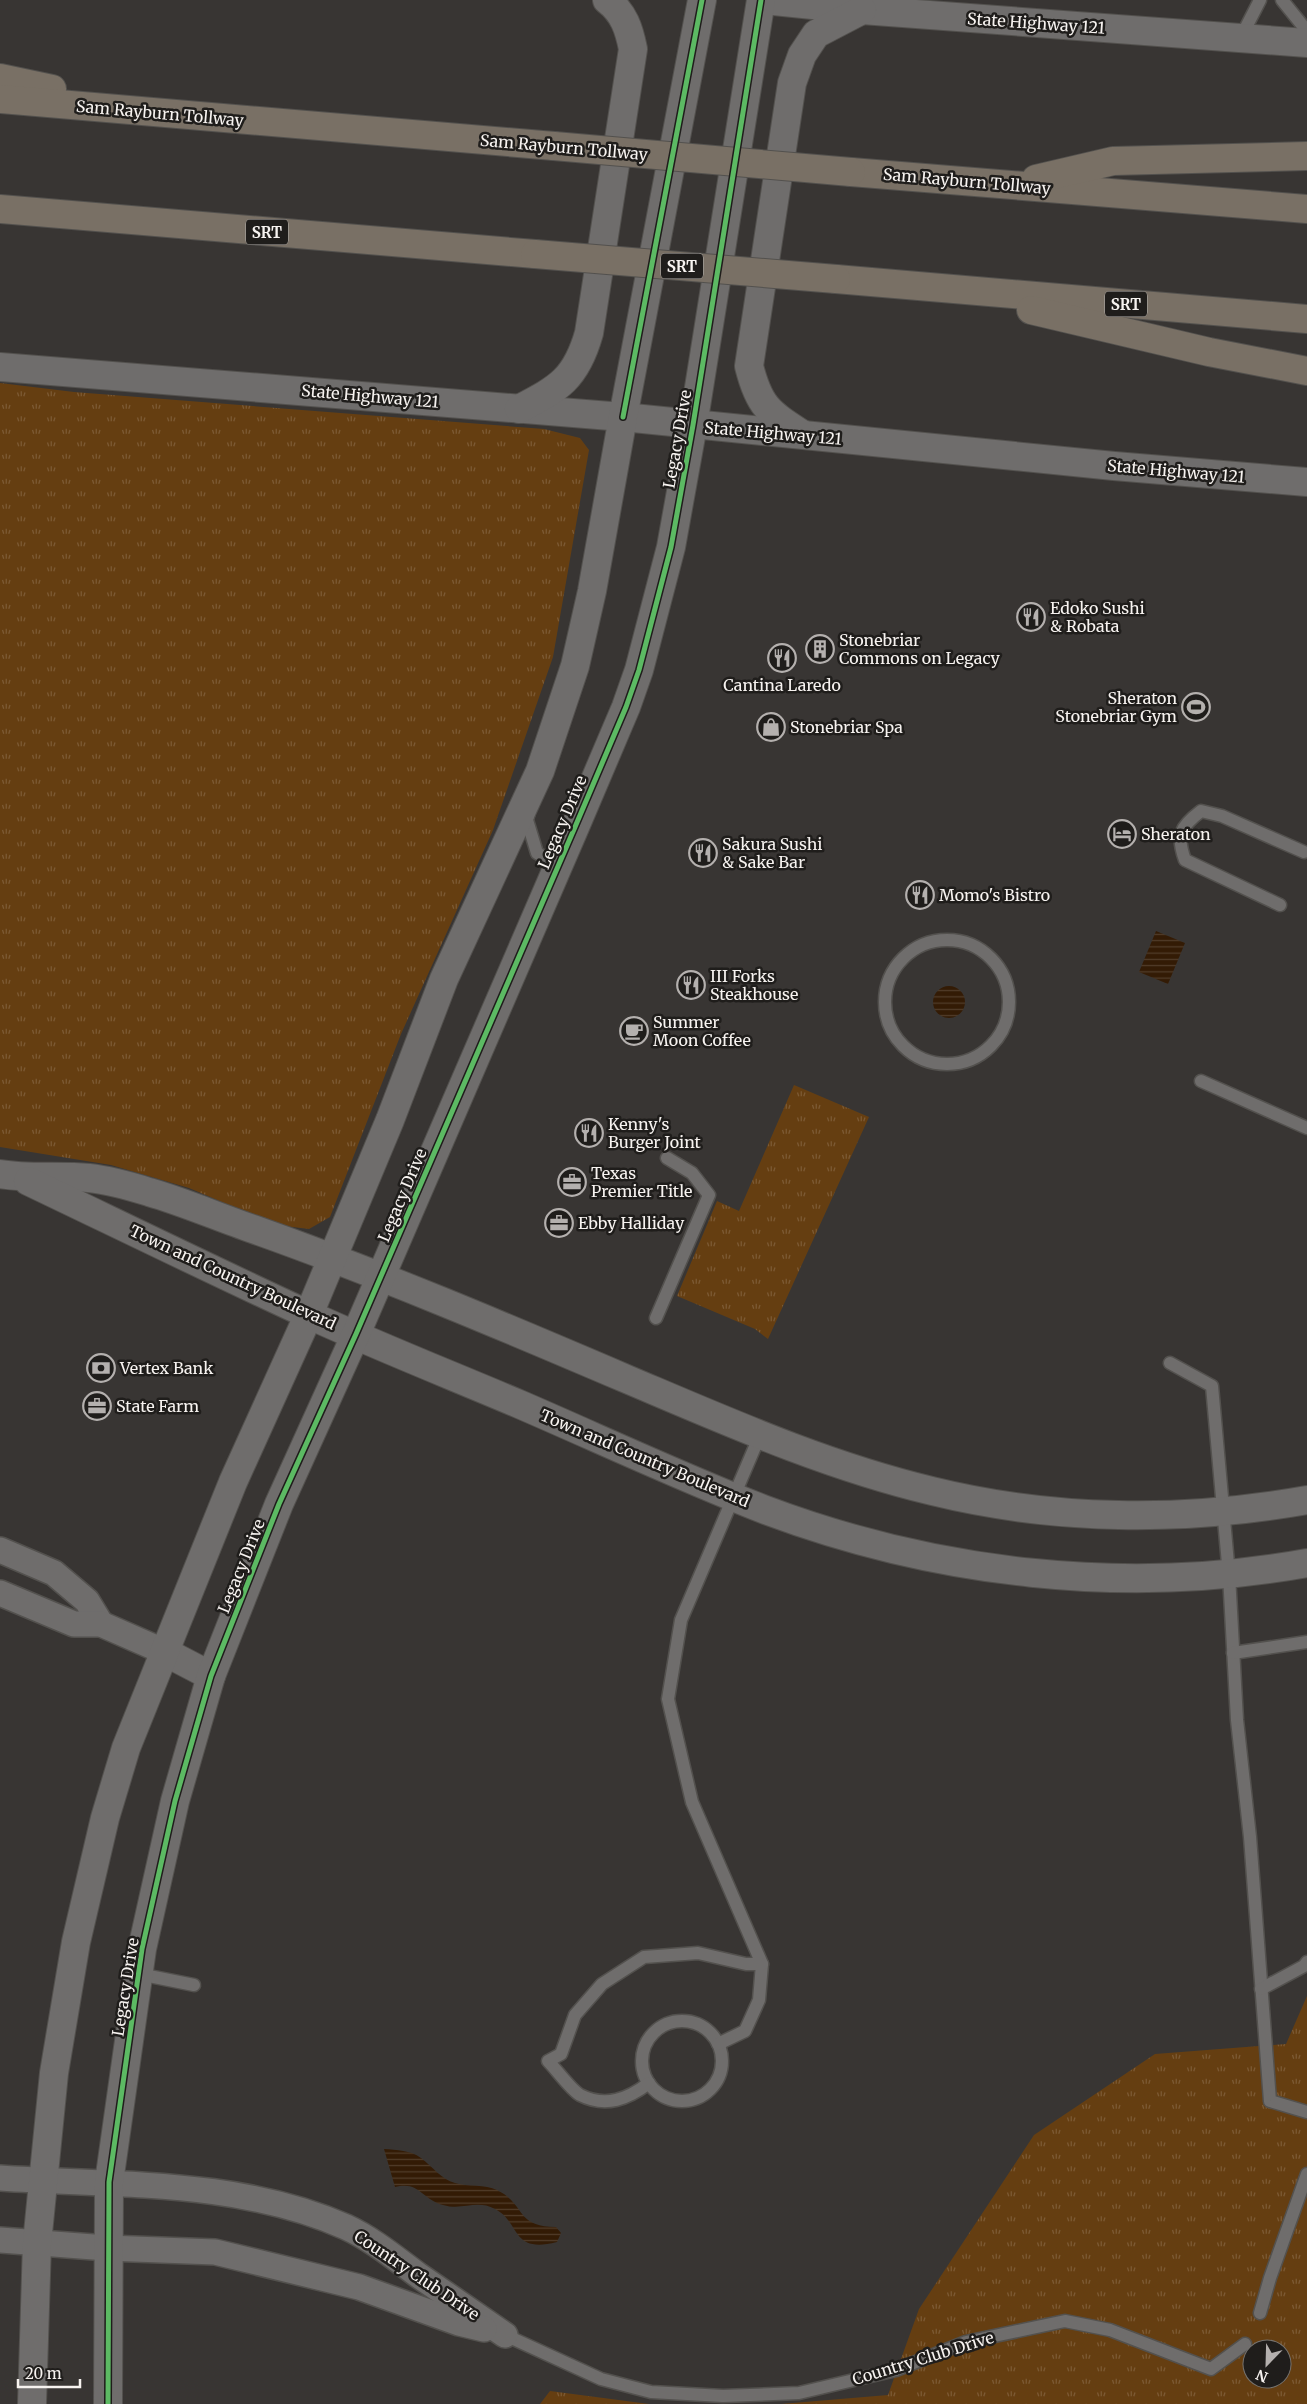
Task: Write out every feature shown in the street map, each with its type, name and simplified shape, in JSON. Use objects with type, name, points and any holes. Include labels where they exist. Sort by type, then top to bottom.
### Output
[{"type":"highway","points":[[0,78],[161,112]]},
{"type":"highway","name":"Sam Rayburn Tollway","points":[[0,99],[1307,210]]},
{"type":"highway","points":[[1010,185],[1113,161],[1307,156]]},
{"type":"highway","name":"SRT","points":[[0,209],[1307,319]]},
{"type":"highway","points":[[945,290],[1209,352],[1307,371]]},
{"type":"main road","points":[[519,409],[550,393],[573,373],[583,353],[589,333],[633,49],[628,26],[616,6],[607,0]]},
{"type":"main road","points":[[32,2404],[37,2243],[54,2073],[80,1923],[105,1818],[126,1748],[233,1482],[309,1314],[390,1120],[444,980],[540,772],[574,666],[592,591],[702,0]]},
{"type":"main road","name":"State Highway 121","points":[[763,0],[862,10],[1307,43]]},
{"type":"main road","name":"Legacy Drive","points":[[108,2404],[107,2248],[109,2182],[142,1949],[175,1801],[211,1676],[279,1504],[356,1334],[626,707],[671,548],[763,0]]},
{"type":"main road","points":[[805,436],[773,416],[756,392],[750,366],[792,84],[802,55],[816,34],[862,10]]},
{"type":"main road","name":"State Highway 121","points":[[0,367],[623,417],[1104,465],[1307,482]]},
{"type":"main road","name":"Town and Country Boulevard","points":[[11,1176],[90,1178],[149,1192],[332,1257],[524,1334],[760,1435],[865,1473],[967,1499],[1054,1511],[1122,1515],[1223,1511],[1307,1500]]},
{"type":"main road","name":"Town and Country Boulevard","points":[[11,1176],[309,1314],[733,1496],[829,1531],[909,1552],[973,1564],[1085,1578],[1229,1575],[1307,1562]]},
{"type":"main road","points":[[165,1652],[211,1676]]},
{"type":"street","points":[[2,1557],[54,1573],[87,1601],[101,1624]]},
{"type":"street","points":[[0,1593],[74,1624],[101,1624],[165,1652]]},
{"type":"street","name":"Country Club Drive","points":[[0,2178],[109,2182],[227,2194],[286,2206],[346,2227],[376,2244],[505,2335]]},
{"type":"street","name":"Country Club Drive","points":[[0,2240],[107,2248],[215,2252],[359,2287],[459,2323],[505,2335]]},
{"type":"lane","points":[[1240,39],[1260,0]]},
{"type":"lane","points":[[1282,0],[1307,31]]},
{"type":"lane","points":[[540,772],[527,820],[537,853],[558,865]]},
{"type":"lane","points":[[1280,905],[1185,860],[1178,843],[1185,824],[1201,811],[1222,816],[1304,852]]},
{"type":"lane","points":[[946,939],[972,945],[992,958],[1005,978],[1010,1001],[1006,1023],[995,1042],[978,1056],[960,1062],[941,1064],[923,1059],[904,1046],[890,1028],[883,1002],[888,983],[900,960],[921,945],[946,939]]},
{"type":"lane","points":[[1201,1081],[1307,1128]]},
{"type":"lane","points":[[656,1318],[709,1195],[692,1173],[667,1158]]},
{"type":"lane","points":[[1170,1363],[1212,1386],[1229,1575],[1237,1720],[1250,1837],[1270,2100],[1307,2112]]},
{"type":"lane","points":[[718,2044],[745,2031],[759,2000],[762,1964],[692,1802],[668,1699],[681,1620],[760,1435]]},
{"type":"lane","points":[[1233,1653],[1307,1642]]},
{"type":"lane","points":[[649,2083],[635,2094],[610,2103],[580,2095],[548,2061],[561,2054],[575,2015],[602,1984],[644,1957],[698,1953],[746,1964],[762,1964]]},
{"type":"lane","points":[[1261,1989],[1307,1962]]},
{"type":"lane","points":[[138,1974],[194,1985]]},
{"type":"lane","points":[[688,2021],[700,2025],[711,2033],[718,2044],[722,2056],[722,2070],[717,2082],[708,2092],[696,2099],[683,2101],[670,2099],[658,2093],[649,2083],[644,2071],[642,2058],[652,2034],[662,2026],[688,2021]]},
{"type":"lane","points":[[1260,2313],[1270,2278],[1307,2174]]},
{"type":"lane","name":"Country Club Drive","points":[[505,2335],[601,2379],[651,2392],[723,2396],[799,2393],[896,2370],[966,2342],[1065,2321],[1110,2330],[1211,2369],[1242,2346]]},
{"type":"green space","points":[[0,383],[74,392],[544,429],[580,438],[589,450],[553,657],[493,830],[401,1034],[330,1217],[309,1229],[276,1225],[189,1188],[111,1165],[0,1147]]},
{"type":"green space","points":[[794,1085],[869,1117],[768,1339],[755,1329],[677,1296],[717,1201],[739,1211]]},
{"type":"green space","points":[[1307,1996],[1307,2404],[781,2404],[888,2395],[919,2309],[1034,2135],[1155,2054],[1286,2044]]},
{"type":"green space","points":[[550,2391],[649,2404],[540,2404]]},
{"type":"shaded area","points":[[1156,931],[1185,943],[1168,984],[1139,972]]},
{"type":"shaded area","points":[[949,986],[955,987],[960,991],[964,996],[964,1008],[960,1013],[955,1017],[949,1018],[943,1017],[938,1013],[934,1008],[933,1002],[934,996],[938,991],[943,987]]},
{"type":"shaded area","points":[[384,2149],[417,2155],[441,2176],[455,2183],[497,2190],[513,2202],[522,2214],[533,2223],[556,2227],[561,2233],[557,2242],[542,2245],[531,2244],[518,2235],[503,2215],[488,2206],[457,2207],[443,2205],[410,2186],[395,2187]]},
{"type":"cycle path","points":[[623,417],[702,0]]},
{"type":"cycle path","points":[[108,2404],[109,2182],[142,1949],[175,1801],[211,1676],[279,1504],[356,1334],[575,827],[626,707],[639,670],[671,547],[693,425],[761,0]]},
{"type":"place","name":"Edoko Sushi & Robata","points":[[1031,617]]},
{"type":"place","name":"Stonebriar Commons on Legacy","points":[[820,649]]},
{"type":"place","name":"Cantina Laredo","points":[[782,658]]},
{"type":"place","name":"Sheraton Stonebriar Gym","points":[[1196,707]]},
{"type":"place","name":"Stonebriar Spa","points":[[771,727]]},
{"type":"place","name":"Sheraton","points":[[1122,834]]},
{"type":"place","name":"Sakura Sushi & Sake Bar","points":[[703,853]]},
{"type":"place","name":"Momo's Bistro","points":[[920,895]]},
{"type":"place","name":"III Forks Steakhouse","points":[[691,985]]},
{"type":"place","name":"Summer Moon Coffee","points":[[634,1031]]},
{"type":"place","name":"Kenny's Burger Joint","points":[[589,1133]]},
{"type":"place","name":"Texas Premier Title","points":[[572,1182]]},
{"type":"place","name":"Ebby Halliday","points":[[559,1223]]},
{"type":"place","name":"Vertex Bank","points":[[101,1368]]},
{"type":"place","name":"State Farm","points":[[97,1406]]}]
